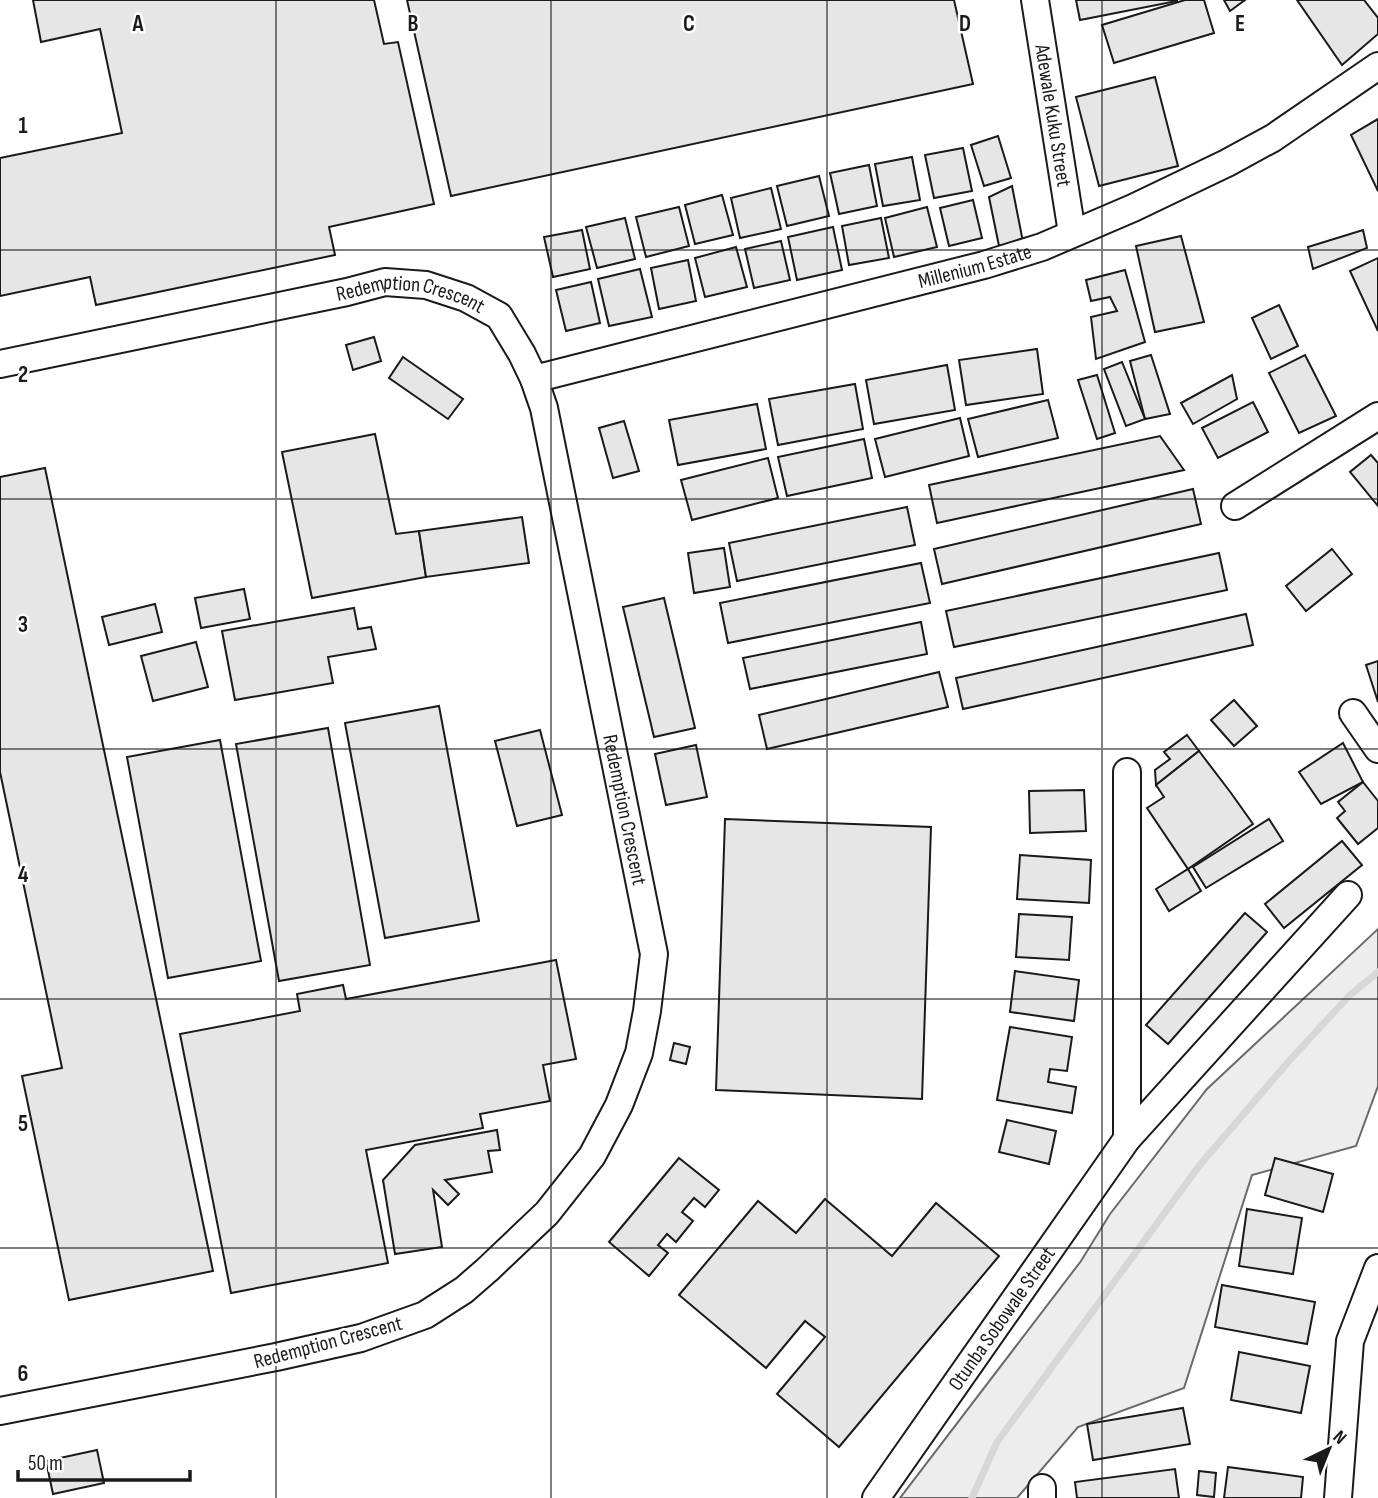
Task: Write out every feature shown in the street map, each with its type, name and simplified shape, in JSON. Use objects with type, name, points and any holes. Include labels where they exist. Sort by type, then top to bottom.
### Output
[{"type":"street","name":"Adewale Kuku Street","points":[[1035,0],[1072,233]]},
{"type":"street","name":"Millenium Estate","points":[[534,379],[984,265],[1042,247],[1133,208],[1227,163],[1273,138],[1378,66]]},
{"type":"street","name":"Redemption Crescent","points":[[0,364],[385,282],[426,285],[466,298],[499,316],[523,354],[544,408],[654,954],[639,1053],[619,1105],[592,1156],[547,1213],[464,1290],[425,1315],[361,1338],[0,1411]]},
{"type":"street","points":[[1235,506],[1378,416]]},
{"type":"street","points":[[1353,713],[1378,749]]},
{"type":"street","points":[[1127,772],[1127,1139]]},
{"type":"street","name":"Otunba Sobowale Street","points":[[876,1498],[1127,1139],[1348,895]]},
{"type":"street","points":[[1338,1498],[1350,1341],[1378,1268]]},
{"type":"shaded area","points":[[1378,929],[1378,1086],[1356,1146],[1252,1175],[1184,1388],[1078,1427],[1017,1498],[900,1498],[1081,1261],[1110,1214],[1207,1089]]},
{"type":"building","points":[[33,0],[374,0],[384,44],[398,42],[434,204],[329,227],[335,255],[96,305],[90,277],[0,296],[0,158],[122,133],[100,29],[41,42]]},
{"type":"building","points":[[407,0],[954,0],[973,84],[451,196]]},
{"type":"building","points":[[1076,0],[1177,0],[1177,1],[1080,20]]},
{"type":"building","points":[[1185,0],[1204,0],[1214,33],[1114,63],[1102,25]]},
{"type":"building","points":[[1224,0],[1245,0],[1230,11]]},
{"type":"building","points":[[1297,0],[1364,0],[1378,18],[1378,34],[1342,65]]},
{"type":"building","points":[[1155,77],[1178,166],[1099,186],[1076,97]]},
{"type":"building","points":[[1378,119],[1378,191],[1351,135]]},
{"type":"building","points":[[998,136],[1011,178],[984,186],[971,145]]},
{"type":"building","points":[[963,148],[972,191],[934,198],[925,155]]},
{"type":"building","points":[[912,157],[920,200],[883,206],[875,164]]},
{"type":"building","points":[[869,165],[877,206],[839,214],[830,173]]},
{"type":"building","points":[[819,176],[829,216],[787,226],[777,186]]},
{"type":"building","points":[[1012,186],[1023,242],[999,246],[989,197]]},
{"type":"building","points":[[771,188],[781,229],[740,238],[731,198]]},
{"type":"building","points":[[722,195],[733,235],[695,244],[685,205]]},
{"type":"building","points":[[973,200],[982,238],[949,246],[940,208]]},
{"type":"building","points":[[679,207],[689,246],[646,257],[636,217]]},
{"type":"building","points":[[927,207],[937,247],[894,257],[885,218]]},
{"type":"building","points":[[625,218],[635,259],[597,268],[586,227]]},
{"type":"building","points":[[881,218],[889,258],[849,265],[842,226]]},
{"type":"building","points":[[833,227],[842,270],[797,280],[788,237]]},
{"type":"building","points":[[582,230],[590,269],[553,277],[544,237]]},
{"type":"building","points":[[1363,230],[1367,248],[1313,269],[1308,247]]},
{"type":"building","points":[[1181,236],[1204,322],[1155,332],[1136,246]]},
{"type":"building","points":[[781,241],[790,280],[754,288],[745,249]]},
{"type":"building","points":[[736,247],[747,287],[705,297],[695,258]]},
{"type":"building","points":[[1378,258],[1378,331],[1350,271]]},
{"type":"building","points":[[688,260],[696,301],[659,309],[651,268]]},
{"type":"building","points":[[640,269],[652,317],[609,326],[598,279]]},
{"type":"building","points":[[1125,270],[1145,342],[1096,359],[1091,317],[1117,311],[1110,297],[1091,301],[1086,280]]},
{"type":"building","points":[[591,282],[600,323],[566,331],[556,290]]},
{"type":"building","points":[[1279,305],[1298,346],[1271,359],[1252,318]]},
{"type":"building","points":[[374,337],[381,361],[353,370],[346,345]]},
{"type":"building","points":[[1037,349],[1043,394],[966,405],[959,360]]},
{"type":"building","points":[[1151,355],[1170,414],[1145,419],[1130,361]]},
{"type":"building","points":[[1305,355],[1336,416],[1299,433],[1269,373]]},
{"type":"building","points":[[403,357],[463,399],[448,419],[389,378]]},
{"type":"building","points":[[1122,362],[1145,419],[1126,426],[1104,369]]},
{"type":"building","points":[[947,365],[955,410],[874,424],[866,380]]},
{"type":"building","points":[[1097,375],[1115,433],[1097,439],[1078,380]]},
{"type":"building","points":[[1232,375],[1237,399],[1193,424],[1181,403]]},
{"type":"building","points":[[855,384],[863,429],[778,445],[769,399]]},
{"type":"building","points":[[1048,400],[1058,438],[978,457],[968,419]]},
{"type":"building","points":[[1253,402],[1268,432],[1218,458],[1202,428]]},
{"type":"building","points":[[757,404],[766,449],[678,465],[669,420]]},
{"type":"building","points":[[960,418],[969,456],[885,477],[875,439]]},
{"type":"building","points":[[624,421],[639,471],[613,478],[599,428]]},
{"type":"building","points":[[375,434],[396,534],[419,531],[426,577],[312,598],[282,452]]},
{"type":"building","points":[[1160,436],[1184,470],[937,523],[929,485]]},
{"type":"building","points":[[864,439],[872,478],[787,496],[778,457]]},
{"type":"building","points":[[1371,455],[1378,463],[1378,506],[1350,472]]},
{"type":"building","points":[[768,458],[778,498],[692,520],[681,480]]},
{"type":"building","points":[[45,468],[213,1271],[69,1300],[22,1076],[62,1068],[0,772],[0,477]]},
{"type":"building","points":[[1193,489],[1201,524],[942,584],[934,549]]},
{"type":"building","points":[[907,507],[915,545],[737,581],[729,543]]},
{"type":"building","points":[[522,517],[529,563],[426,577],[419,531]]},
{"type":"building","points":[[724,548],[730,587],[694,593],[688,553]]},
{"type":"building","points":[[1332,549],[1352,574],[1306,611],[1286,586]]},
{"type":"building","points":[[1219,553],[1227,590],[954,647],[946,611]]},
{"type":"building","points":[[921,563],[930,603],[728,643],[720,603]]},
{"type":"building","points":[[244,589],[250,619],[201,628],[195,598]]},
{"type":"building","points":[[664,598],[695,728],[654,737],[623,607]]},
{"type":"building","points":[[155,604],[162,632],[109,645],[102,617]]},
{"type":"building","points":[[354,608],[358,629],[371,627],[376,649],[328,657],[333,683],[235,700],[222,631]]},
{"type":"building","points":[[1246,614],[1253,645],[963,709],[956,678]]},
{"type":"building","points":[[921,622],[927,654],[750,689],[743,658]]},
{"type":"building","points":[[196,642],[208,687],[153,701],[141,656]]},
{"type":"building","points":[[1378,661],[1378,702],[1366,665]]},
{"type":"building","points":[[939,672],[948,707],[767,749],[759,715]]},
{"type":"building","points":[[1234,700],[1257,726],[1234,746],[1211,720]]},
{"type":"building","points":[[439,706],[479,921],[385,938],[345,723]]},
{"type":"building","points":[[328,728],[370,965],[279,981],[236,744]]},
{"type":"building","points":[[540,730],[562,815],[517,826],[495,741]]},
{"type":"building","points":[[1187,735],[1199,751],[1156,785],[1155,770],[1170,759],[1164,752]]},
{"type":"building","points":[[220,740],[261,961],[168,978],[127,757]]},
{"type":"building","points":[[1343,743],[1363,782],[1321,804],[1299,772]]},
{"type":"building","points":[[696,745],[707,797],[666,805],[655,754]]},
{"type":"building","points":[[1199,751],[1253,824],[1188,869],[1147,808],[1164,797],[1156,785]]},
{"type":"building","points":[[1363,782],[1378,801],[1378,828],[1358,844],[1337,818],[1345,811],[1338,802]]},
{"type":"building","points":[[1084,790],[1086,831],[1030,833],[1029,791]]},
{"type":"building","points":[[725,819],[931,827],[922,1099],[716,1090]]},
{"type":"building","points":[[1269,819],[1283,841],[1206,888],[1193,867]]},
{"type":"building","points":[[1342,841],[1362,865],[1284,928],[1265,904]]},
{"type":"building","points":[[1020,855],[1091,860],[1089,903],[1017,899]]},
{"type":"building","points":[[1188,869],[1201,891],[1169,911],[1156,889]]},
{"type":"building","points":[[1245,913],[1267,932],[1168,1044],[1146,1025]]},
{"type":"building","points":[[1019,914],[1072,917],[1069,960],[1016,957]]},
{"type":"building","points":[[556,960],[576,1059],[543,1065],[550,1101],[480,1114],[483,1128],[366,1150],[388,1263],[231,1293],[180,1034],[300,1011],[297,994],[343,985],[346,999]]},
{"type":"building","points":[[1015,971],[1079,980],[1074,1021],[1010,1012]]},
{"type":"building","points":[[1010,1027],[1072,1037],[1067,1071],[1050,1069],[1048,1082],[1076,1087],[1072,1113],[997,1100]]},
{"type":"building","points":[[674,1043],[690,1047],[686,1064],[670,1060]]},
{"type":"building","points":[[1007,1120],[1056,1131],[1049,1164],[999,1152]]},
{"type":"building","points":[[497,1130],[500,1150],[488,1151],[492,1172],[445,1180],[459,1194],[448,1205],[433,1190],[442,1247],[395,1254],[383,1180],[415,1145]]},
{"type":"building","points":[[679,1158],[719,1190],[705,1207],[694,1198],[682,1212],[693,1221],[676,1242],[667,1234],[658,1245],[668,1253],[649,1276],[609,1242]]},
{"type":"building","points":[[1275,1158],[1333,1174],[1323,1212],[1265,1195]]},
{"type":"building","points":[[825,1199],[892,1256],[936,1203],[999,1256],[839,1447],[777,1394],[825,1337],[805,1321],[766,1368],[679,1295],[758,1201],[796,1233]]},
{"type":"building","points":[[1247,1209],[1302,1218],[1293,1274],[1239,1266]]},
{"type":"building","points":[[1222,1285],[1315,1302],[1307,1344],[1215,1327]]},
{"type":"building","points":[[1239,1352],[1310,1366],[1301,1413],[1231,1400]]},
{"type":"building","points":[[1183,1408],[1190,1444],[1093,1460],[1087,1424]]},
{"type":"building","points":[[97,1450],[104,1483],[53,1494],[46,1461]]},
{"type":"building","points":[[1228,1467],[1303,1477],[1301,1498],[1224,1498]]},
{"type":"building","points":[[1175,1469],[1179,1498],[1077,1498],[1075,1482]]},
{"type":"building","points":[[1199,1471],[1216,1473],[1214,1497],[1197,1495]]},
{"type":"waterway","points":[[972,1498],[997,1442],[1199,1166],[1289,1061],[1349,996],[1378,972]]}]
